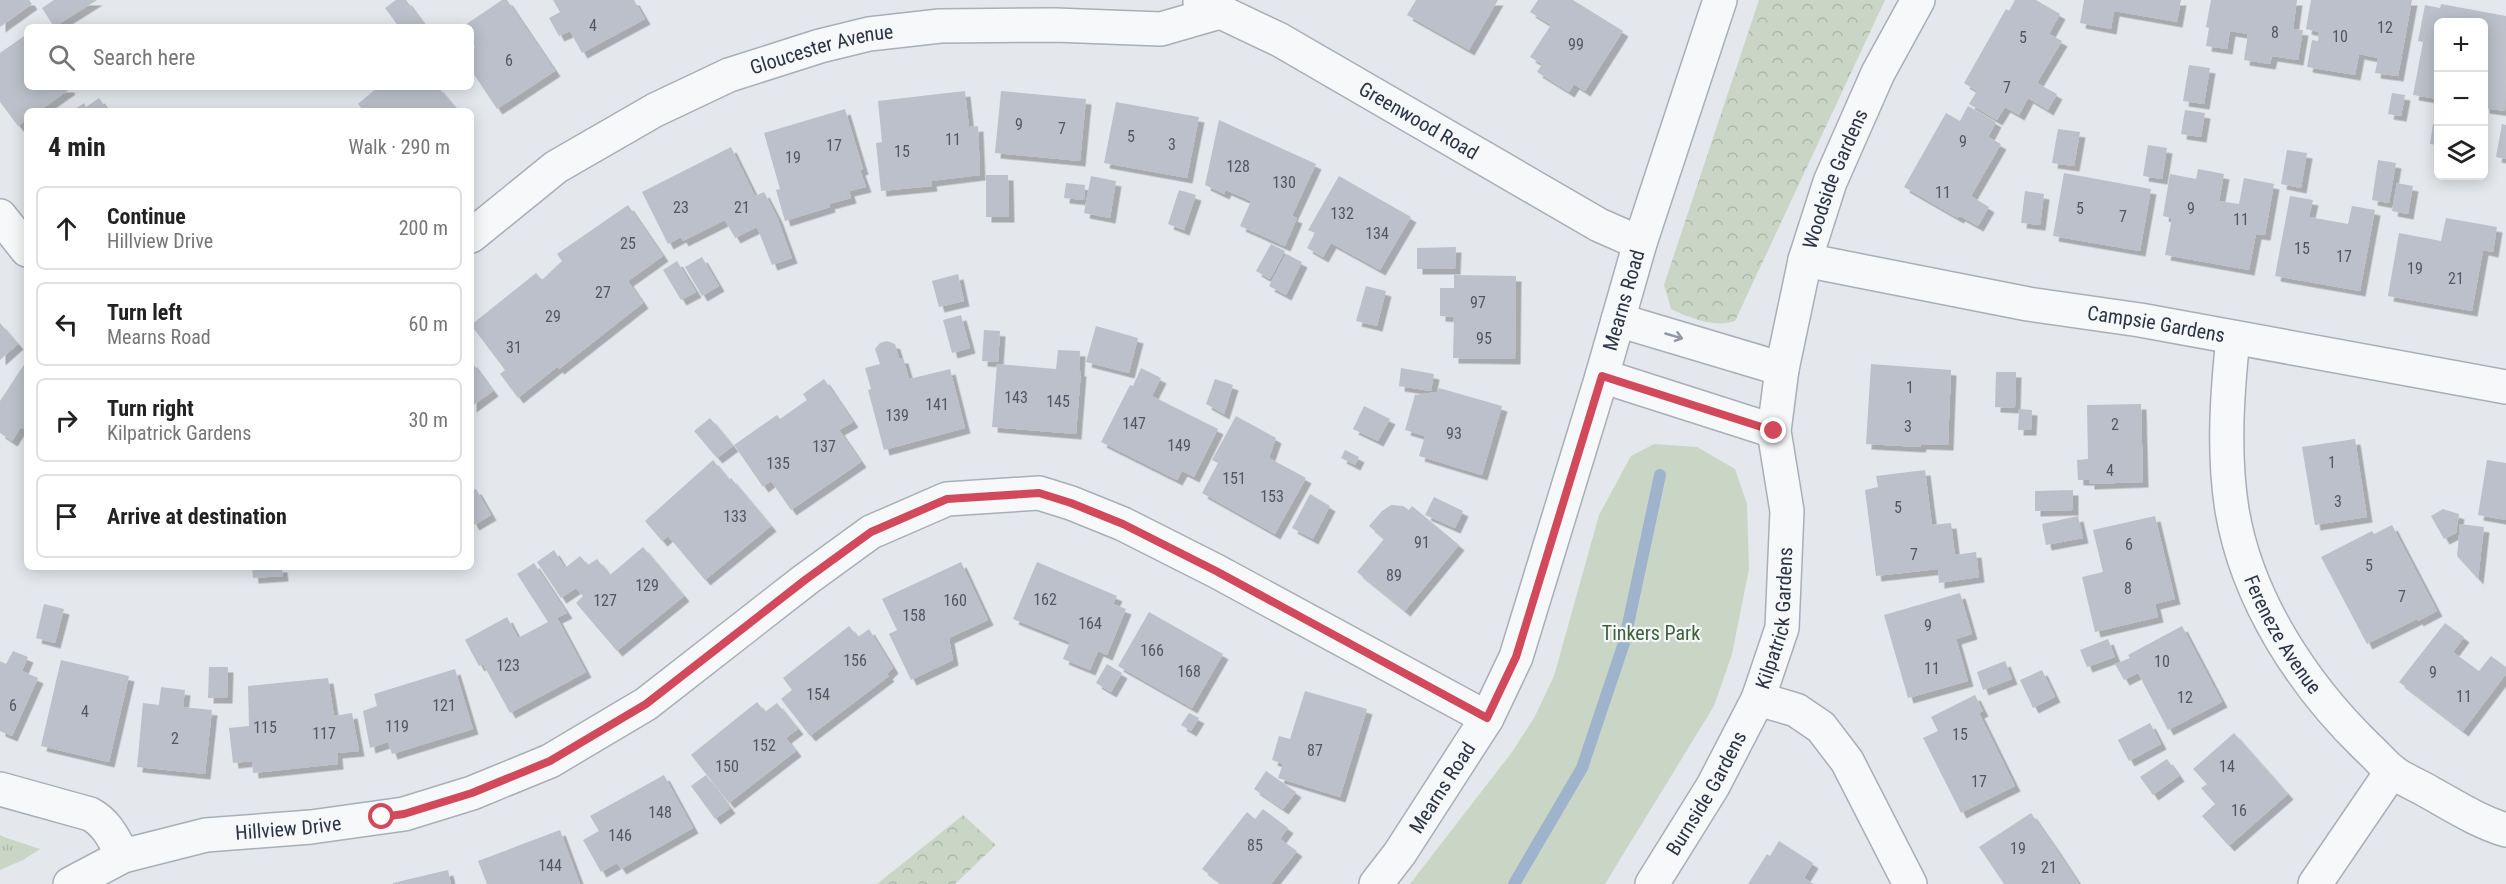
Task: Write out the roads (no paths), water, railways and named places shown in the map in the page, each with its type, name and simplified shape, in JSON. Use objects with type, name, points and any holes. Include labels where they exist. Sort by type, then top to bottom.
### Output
[{"type":"street","name":"Mearns Road","points":[[1376,884],[1400,853],[1487,718],[1516,657],[1640,243],[1720,0]]},
{"type":"street","name":"Woodside Gardens","points":[[1782,369],[1805,260],[1830,182],[1878,72],[1918,0]]},
{"type":"street","name":"Greenwood Road","points":[[1208,6],[1280,40],[1599,225],[1640,243]]},
{"type":"street","name":"Gloucester Avenue","points":[[474,234],[556,167],[655,110],[729,75],[820,46],[869,34],[940,26],[1055,25],[1161,29],[1208,6]]},
{"type":"street","points":[[0,216],[24,246]]},
{"type":"street","name":"Campsie Gardens","points":[[1805,260],[2028,304],[2140,320],[2233,339],[2506,387]]},
{"type":"street","points":[[1618,320],[1782,369]]},
{"type":"street","name":"Fereneze Avenue","points":[[2233,339],[2228,380],[2227,446],[2232,511],[2247,565],[2274,625],[2303,673],[2349,729],[2392,771],[2488,825],[2506,830]]},
{"type":"street","name":"Kilpatrick Gardens","points":[[1782,369],[1774,431],[1786,511],[1782,628],[1758,699],[1796,710],[1821,727],[1848,761],[1910,884]]},
{"type":"street","points":[[1602,376],[1774,431]]},
{"type":"street","name":"Hillview Drive","points":[[70,884],[123,856],[206,835],[311,827],[404,814],[472,793],[550,761],[646,704],[805,580],[871,532],[947,499],[1039,493],[1082,507],[1123,524],[1216,571],[1487,718]]},
{"type":"street","name":"Burnside Gardens","points":[[1652,884],[1713,786],[1758,699]]},
{"type":"street","points":[[2315,884],[2363,817],[2392,771]]},
{"type":"street","points":[[0,789],[98,818],[109,829],[123,856]]},
{"type":"waterway","points":[[1514,884],[1582,768],[1624,643],[1660,475]]},
{"type":"park label","name":"Tinkers Park","points":[[1651,633]]}]
